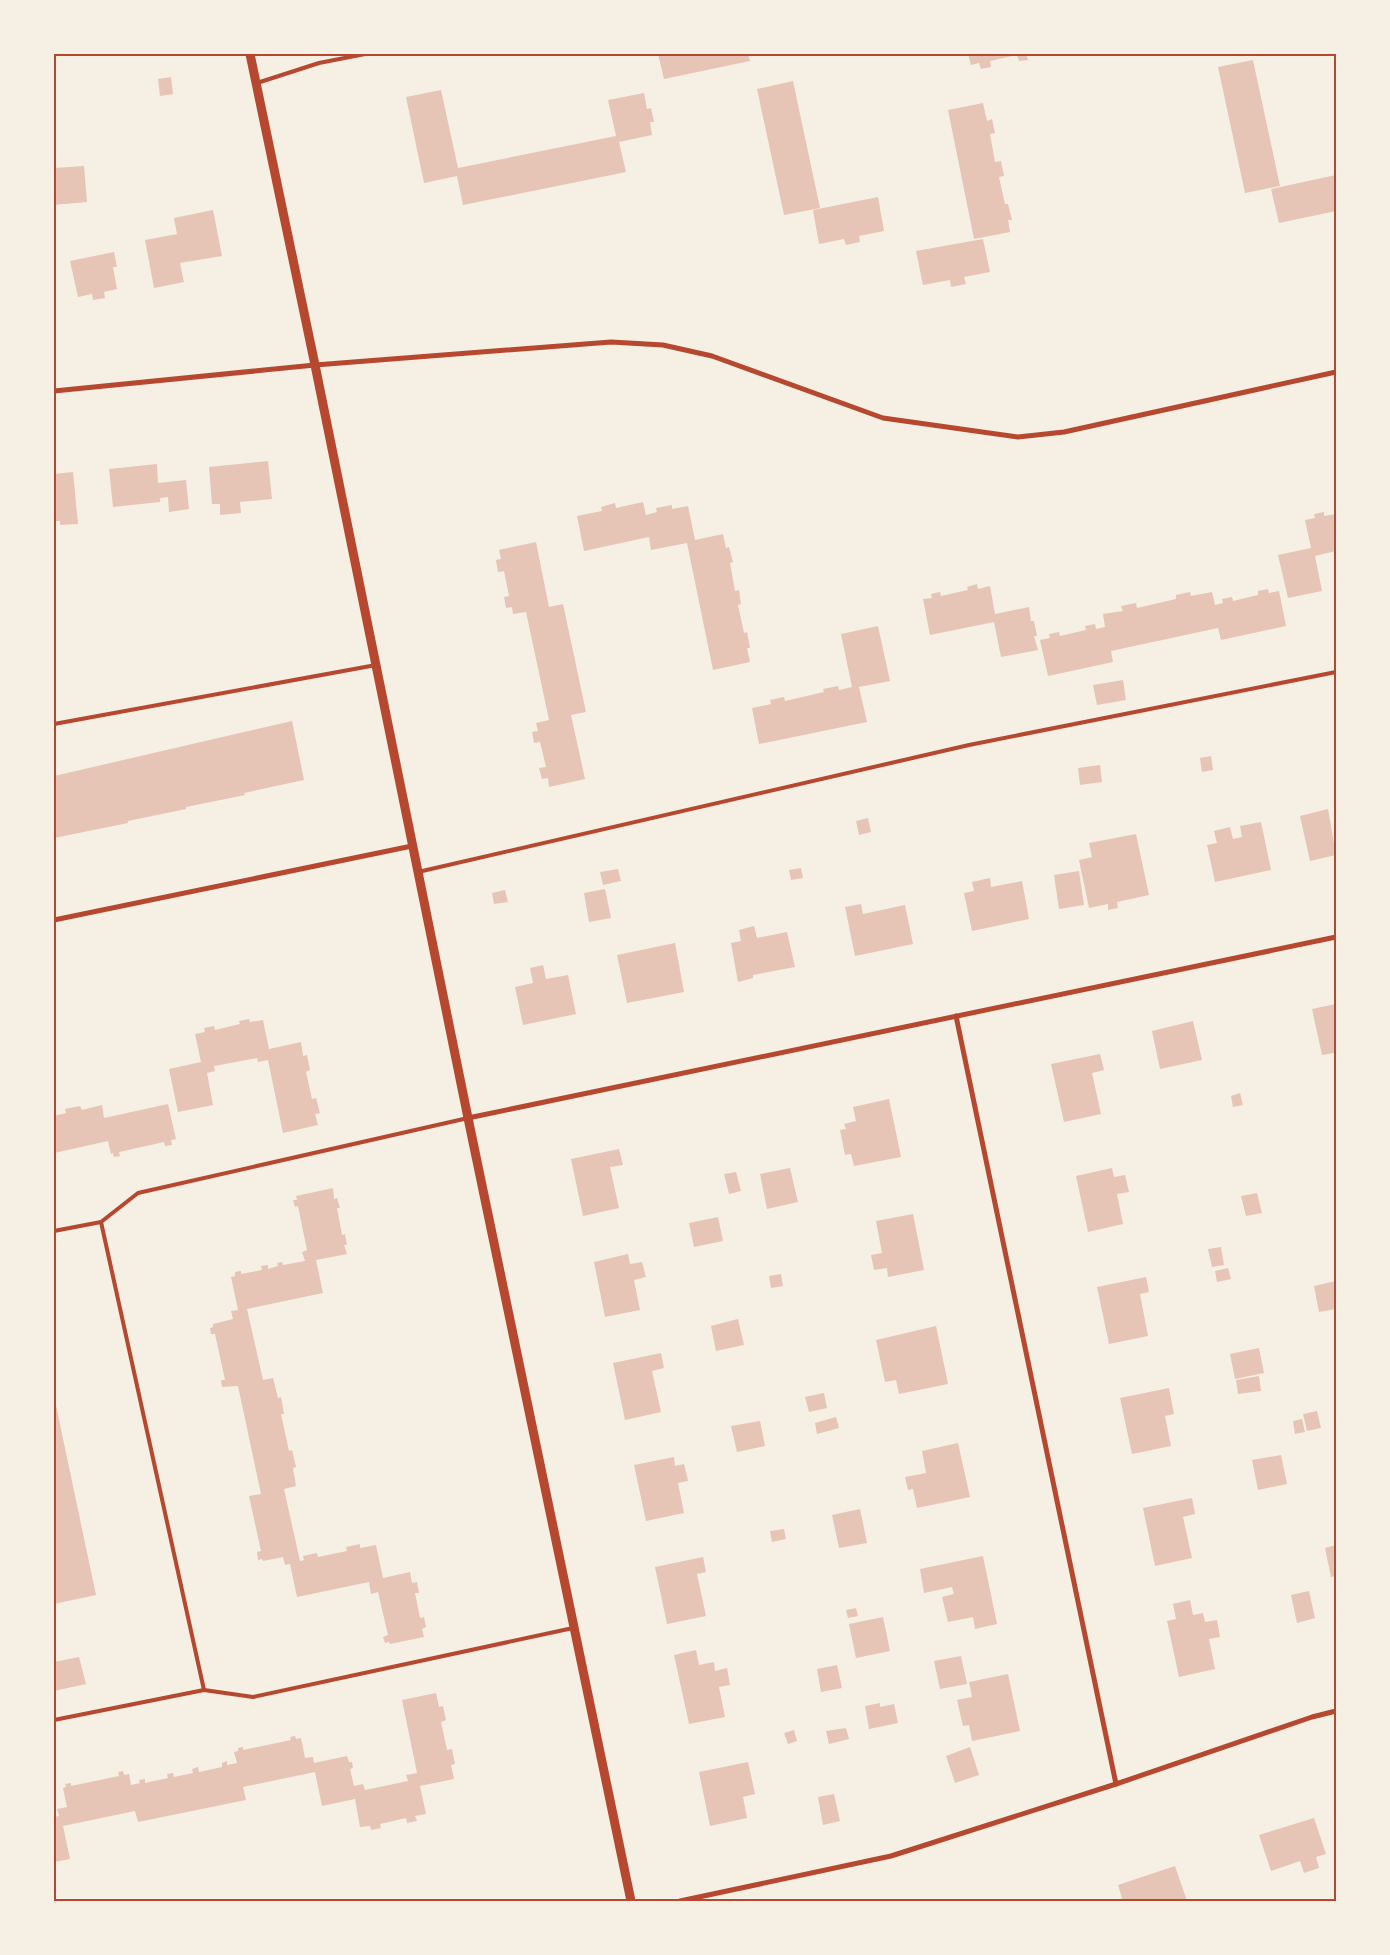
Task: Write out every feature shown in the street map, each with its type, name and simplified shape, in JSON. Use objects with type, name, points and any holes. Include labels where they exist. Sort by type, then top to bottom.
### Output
[{"type":"street","points":[[250,54],[316,365],[412,846],[631,1901]]},
{"type":"street","points":[[54,391],[316,365],[610,342],[662,345],[712,356],[883,418],[1018,436],[1064,432],[1336,372]]},
{"type":"street","points":[[54,920],[412,846]]},
{"type":"street","points":[[468,1118],[1336,937]]},
{"type":"street","points":[[956,1016],[1116,1784]]},
{"type":"street","points":[[680,1901],[891,1856],[1116,1784],[1312,1717],[1336,1711]]},
{"type":"lane","points":[[256,83],[319,63],[365,54]]},
{"type":"lane","points":[[54,724],[376,665]]},
{"type":"lane","points":[[418,872],[968,745],[1336,672]]},
{"type":"lane","points":[[54,1231],[101,1222],[138,1193],[468,1118]]},
{"type":"lane","points":[[101,1222],[204,1690]]},
{"type":"lane","points":[[54,1720],[204,1690],[253,1697],[574,1628]]},
{"type":"building","points":[[658,54],[748,54],[750,61],[664,79]]},
{"type":"building","points":[[968,54],[1026,54],[1028,60],[1019,61],[1017,55],[990,61],[991,67],[981,69],[979,63],[971,65]]},
{"type":"building","points":[[1253,60],[1280,186],[1245,193],[1218,67]]},
{"type":"building","points":[[171,77],[173,94],[160,96],[158,79]]},
{"type":"building","points":[[793,81],[820,208],[784,215],[757,89]]},
{"type":"building","points":[[441,90],[458,168],[616,136],[608,100],[644,93],[647,109],[651,108],[654,122],[650,122],[652,135],[619,142],[626,172],[463,205],[457,176],[424,183],[406,97]]},
{"type":"building","points":[[983,103],[987,121],[992,119],[995,133],[990,134],[995,162],[1001,161],[1004,176],[999,177],[1005,204],[1008,204],[1012,220],[1008,220],[1010,232],[974,239],[948,110]]},
{"type":"building","points":[[84,166],[87,202],[54,205],[54,168]]},
{"type":"building","points":[[1336,175],[1336,211],[1279,223],[1271,189]]},
{"type":"building","points":[[878,197],[884,231],[859,236],[860,242],[846,245],[844,239],[819,244],[813,210]]},
{"type":"building","points":[[213,210],[222,256],[180,263],[184,282],[154,288],[145,240],[177,234],[174,218]]},
{"type":"building","points":[[983,239],[990,272],[964,277],[966,284],[951,287],[950,280],[923,285],[916,251]]},
{"type":"building","points":[[114,252],[117,267],[113,267],[117,289],[104,292],[105,298],[93,300],[92,294],[78,297],[70,261]]},
{"type":"building","points":[[268,461],[272,499],[240,502],[241,513],[220,515],[220,504],[212,504],[209,467]]},
{"type":"building","points":[[157,464],[158,483],[186,480],[189,509],[169,512],[168,497],[160,498],[160,502],[113,507],[109,469]]},
{"type":"building","points":[[73,472],[78,524],[60,525],[60,521],[54,521],[54,474]]},
{"type":"building","points":[[643,502],[646,515],[657,512],[656,508],[672,505],[672,509],[688,506],[695,540],[723,534],[726,548],[729,547],[733,562],[730,563],[735,591],[739,590],[741,604],[738,605],[744,633],[747,632],[750,648],[747,648],[750,662],[713,670],[687,543],[651,550],[649,537],[584,551],[577,516],[602,511],[601,507],[615,503],[616,508]]},
{"type":"building","points":[[1324,512],[1324,516],[1336,514],[1336,551],[1315,556],[1322,591],[1288,598],[1278,555],[1311,548],[1305,520],[1315,518],[1314,514]]},
{"type":"building","points":[[536,542],[549,607],[563,604],[586,712],[571,715],[585,779],[549,787],[548,778],[542,779],[539,768],[546,767],[540,742],[534,743],[532,732],[538,731],[536,723],[549,720],[526,612],[513,614],[512,607],[506,608],[504,597],[509,596],[504,571],[498,572],[496,560],[501,559],[499,550]]},
{"type":"building","points":[[977,584],[978,589],[990,586],[995,614],[1029,607],[1031,621],[1034,621],[1037,636],[1034,636],[1038,650],[1001,657],[994,622],[930,635],[923,599],[932,598],[931,594],[940,592],[941,596],[968,590],[967,587]]},
{"type":"building","points":[[1268,589],[1269,593],[1279,591],[1286,626],[1221,640],[1218,628],[1111,651],[1113,662],[1048,676],[1040,640],[1050,638],[1049,634],[1059,632],[1060,636],[1086,630],[1085,626],[1095,624],[1096,629],[1105,627],[1103,614],[1123,611],[1121,606],[1136,603],[1137,608],[1176,599],[1176,595],[1190,592],[1191,596],[1212,592],[1215,605],[1223,603],[1222,599],[1232,597],[1233,601],[1258,595],[1258,591]]},
{"type":"building","points":[[878,626],[890,681],[859,687],[867,722],[759,744],[752,708],[771,704],[770,700],[784,697],[785,701],[824,692],[823,689],[838,686],[839,690],[852,687],[841,634]]},
{"type":"building","points":[[1123,680],[1126,700],[1097,705],[1093,685]]},
{"type":"building","points":[[292,721],[304,780],[128,821],[128,823],[54,838],[54,776]]},
{"type":"building","points":[[1211,756],[1213,770],[1202,772],[1200,758]]},
{"type":"building","points":[[1100,765],[1102,782],[1080,785],[1078,768]]},
{"type":"building","points":[[1328,809],[1336,855],[1310,861],[1300,816]]},
{"type":"building","points":[[868,818],[871,832],[859,835],[856,821]]},
{"type":"building","points":[[1261,822],[1271,870],[1215,882],[1207,845],[1217,843],[1214,831],[1230,827],[1233,839],[1242,837],[1240,826]]},
{"type":"building","points":[[1136,834],[1149,895],[1117,902],[1118,908],[1108,910],[1108,904],[1089,908],[1079,860],[1092,857],[1089,843]]},
{"type":"building","points":[[801,868],[803,878],[791,880],[789,870]]},
{"type":"building","points":[[618,869],[621,881],[603,885],[600,872]]},
{"type":"building","points":[[1079,871],[1084,905],[1059,909],[1054,875]]},
{"type":"building","points":[[990,878],[991,887],[1022,881],[1029,919],[972,931],[964,893],[974,891],[972,882]]},
{"type":"building","points":[[605,889],[611,918],[589,922],[584,893]]},
{"type":"building","points":[[505,890],[508,902],[494,904],[492,893]]},
{"type":"building","points":[[861,904],[863,914],[905,905],[913,944],[855,956],[845,907]]},
{"type":"building","points":[[754,926],[757,938],[787,932],[795,967],[753,975],[753,978],[738,982],[731,943],[741,941],[739,930]]},
{"type":"building","points":[[675,943],[684,992],[627,1003],[617,955]]},
{"type":"building","points":[[543,965],[546,979],[568,975],[576,1014],[523,1025],[515,987],[533,983],[530,968]]},
{"type":"building","points":[[1336,1004],[1335,1060],[1334,1053],[1322,1055],[1312,1009]]},
{"type":"building","points":[[249,1019],[250,1022],[263,1020],[269,1049],[301,1042],[303,1056],[307,1055],[310,1070],[306,1072],[312,1099],[316,1098],[320,1113],[315,1114],[318,1125],[283,1133],[268,1060],[258,1062],[257,1058],[214,1066],[215,1071],[207,1073],[213,1105],[178,1112],[169,1069],[201,1062],[195,1034],[205,1032],[204,1028],[214,1026],[215,1030],[240,1024],[239,1021]]},
{"type":"building","points":[[1193,1021],[1202,1060],[1160,1069],[1152,1031]]},
{"type":"building","points":[[1100,1054],[1104,1070],[1092,1073],[1101,1114],[1064,1122],[1051,1064]]},
{"type":"building","points":[[1240,1093],[1243,1105],[1233,1107],[1231,1096]]},
{"type":"building","points":[[889,1099],[901,1157],[854,1166],[851,1154],[845,1155],[840,1130],[846,1129],[844,1124],[856,1121],[853,1107]]},
{"type":"building","points":[[168,1104],[176,1139],[171,1140],[172,1145],[165,1146],[164,1142],[119,1152],[120,1156],[114,1157],[113,1153],[111,1154],[108,1141],[54,1153],[54,1116],[66,1113],[65,1109],[80,1106],[82,1110],[102,1105],[104,1118]]},
{"type":"building","points":[[619,1149],[623,1165],[610,1167],[619,1208],[583,1216],[571,1159]]},
{"type":"building","points":[[790,1168],[798,1202],[767,1209],[760,1174]]},
{"type":"building","points":[[1112,1168],[1114,1177],[1125,1175],[1129,1192],[1117,1194],[1123,1224],[1088,1232],[1076,1176]]},
{"type":"building","points":[[736,1172],[741,1191],[729,1194],[724,1174]]},
{"type":"building","points":[[333,1188],[334,1199],[337,1198],[340,1208],[337,1208],[342,1235],[345,1234],[347,1245],[344,1245],[347,1254],[316,1260],[323,1293],[247,1309],[263,1380],[273,1378],[278,1398],[281,1397],[284,1414],[281,1414],[289,1451],[292,1450],[296,1467],[293,1468],[296,1486],[284,1489],[300,1561],[304,1560],[303,1556],[317,1553],[318,1557],[347,1551],[346,1547],[360,1544],[360,1548],[376,1545],[383,1578],[410,1572],[412,1583],[417,1582],[419,1593],[415,1593],[420,1618],[424,1617],[426,1627],[422,1629],[424,1637],[390,1644],[389,1642],[385,1643],[383,1637],[388,1635],[378,1592],[371,1594],[369,1582],[297,1597],[290,1564],[285,1565],[283,1557],[263,1561],[262,1559],[258,1560],[257,1552],[261,1551],[249,1496],[261,1494],[238,1386],[222,1387],[221,1380],[225,1380],[215,1334],[211,1334],[210,1328],[213,1327],[213,1324],[233,1319],[231,1311],[238,1310],[231,1277],[235,1276],[235,1272],[241,1271],[241,1274],[262,1270],[261,1266],[268,1265],[268,1269],[278,1266],[277,1263],[282,1262],[283,1265],[305,1261],[302,1252],[307,1250],[298,1206],[295,1207],[293,1200],[297,1200],[296,1196]]},
{"type":"building","points":[[1257,1193],[1262,1213],[1246,1216],[1241,1196]]},
{"type":"building","points":[[913,1214],[924,1270],[888,1277],[887,1268],[874,1270],[871,1255],[882,1253],[876,1221]]},
{"type":"building","points":[[718,1217],[723,1241],[694,1247],[689,1223]]},
{"type":"building","points":[[1221,1247],[1224,1265],[1212,1267],[1208,1249]]},
{"type":"building","points":[[628,1254],[630,1264],[642,1262],[646,1277],[634,1280],[640,1310],[605,1317],[594,1262]]},
{"type":"building","points":[[1228,1268],[1231,1279],[1217,1282],[1215,1271]]},
{"type":"building","points":[[781,1274],[783,1286],[771,1288],[769,1276]]},
{"type":"building","points":[[1146,1277],[1149,1292],[1140,1294],[1148,1336],[1109,1344],[1097,1287]]},
{"type":"building","points":[[1336,1281],[1336,1309],[1319,1312],[1314,1286]]},
{"type":"building","points":[[738,1319],[744,1345],[716,1351],[711,1326]]},
{"type":"building","points":[[936,1326],[948,1384],[899,1394],[896,1380],[885,1382],[876,1340]]},
{"type":"building","points":[[1259,1348],[1264,1373],[1235,1379],[1230,1354]]},
{"type":"building","points":[[661,1353],[664,1368],[652,1371],[661,1412],[625,1420],[613,1363]]},
{"type":"building","points":[[1259,1376],[1261,1391],[1238,1394],[1236,1380]]},
{"type":"building","points":[[1169,1388],[1174,1414],[1165,1416],[1171,1446],[1132,1454],[1120,1398]]},
{"type":"building","points":[[824,1393],[827,1408],[809,1412],[805,1397]]},
{"type":"building","points":[[54,1396],[96,1595],[54,1604]]},
{"type":"building","points":[[1317,1411],[1321,1428],[1307,1431],[1303,1414]]},
{"type":"building","points":[[836,1417],[839,1428],[817,1434],[815,1423]]},
{"type":"building","points":[[1302,1419],[1305,1432],[1295,1434],[1293,1421]]},
{"type":"building","points":[[760,1421],[765,1446],[737,1452],[731,1426]]},
{"type":"building","points":[[958,1443],[970,1497],[917,1508],[913,1489],[908,1490],[905,1477],[926,1473],[922,1451]]},
{"type":"building","points":[[1281,1455],[1287,1484],[1258,1490],[1252,1460]]},
{"type":"building","points":[[674,1457],[675,1466],[684,1464],[688,1481],[678,1483],[684,1513],[646,1521],[634,1465]]},
{"type":"building","points":[[1192,1498],[1195,1514],[1183,1517],[1192,1558],[1155,1566],[1143,1508]]},
{"type":"building","points":[[860,1509],[867,1543],[839,1548],[832,1515]]},
{"type":"building","points":[[784,1529],[786,1539],[772,1542],[770,1531]]},
{"type":"building","points":[[1336,1545],[1336,1576],[1331,1577],[1325,1548]]},
{"type":"building","points":[[983,1556],[997,1624],[975,1629],[973,1617],[948,1622],[942,1597],[954,1594],[952,1587],[924,1593],[920,1569]]},
{"type":"building","points":[[703,1557],[706,1572],[697,1574],[706,1616],[667,1624],[655,1567]]},
{"type":"building","points":[[1309,1591],[1315,1618],[1297,1623],[1291,1595]]},
{"type":"building","points":[[1190,1600],[1193,1615],[1203,1613],[1205,1622],[1217,1620],[1220,1637],[1209,1639],[1215,1669],[1179,1677],[1167,1621],[1176,1619],[1173,1604]]},
{"type":"building","points":[[856,1608],[858,1616],[848,1618],[846,1610]]},
{"type":"building","points":[[883,1617],[890,1651],[856,1658],[849,1624]]},
{"type":"building","points":[[696,1650],[699,1665],[714,1662],[715,1671],[727,1668],[730,1685],[719,1687],[725,1717],[689,1724],[674,1655]]},
{"type":"building","points":[[961,1656],[967,1684],[940,1689],[934,1661]]},
{"type":"building","points":[[79,1657],[86,1684],[54,1691],[54,1662]]},
{"type":"building","points":[[837,1665],[842,1688],[821,1692],[817,1669]]},
{"type":"building","points":[[1008,1674],[1020,1731],[972,1741],[969,1725],[963,1726],[957,1700],[972,1697],[969,1682]]},
{"type":"building","points":[[436,1693],[439,1707],[443,1706],[446,1720],[441,1722],[447,1750],[452,1749],[455,1764],[451,1765],[454,1779],[420,1786],[426,1814],[415,1816],[417,1821],[407,1823],[406,1818],[380,1824],[381,1828],[371,1830],[370,1826],[360,1827],[355,1799],[322,1806],[315,1772],[243,1787],[246,1800],[138,1822],[135,1811],[63,1826],[70,1859],[54,1862],[54,1817],[59,1816],[57,1809],[67,1807],[63,1788],[66,1787],[65,1784],[71,1783],[71,1786],[119,1776],[118,1772],[123,1771],[124,1775],[129,1774],[131,1785],[140,1783],[139,1780],[145,1779],[145,1783],[168,1778],[167,1774],[173,1773],[174,1777],[193,1773],[192,1769],[198,1767],[199,1772],[222,1767],[222,1763],[227,1761],[227,1765],[237,1763],[234,1752],[238,1751],[238,1748],[243,1747],[243,1750],[291,1740],[290,1737],[295,1736],[296,1739],[301,1738],[305,1758],[313,1757],[314,1763],[347,1756],[349,1762],[352,1762],[353,1768],[350,1769],[354,1786],[363,1784],[365,1790],[408,1781],[406,1775],[417,1773],[402,1700]]},
{"type":"building","points":[[880,1703],[880,1707],[894,1704],[898,1723],[869,1729],[865,1706]]},
{"type":"building","points":[[846,1728],[849,1739],[829,1744],[826,1731]]},
{"type":"building","points":[[794,1730],[797,1741],[788,1744],[784,1733]]},
{"type":"building","points":[[970,1747],[979,1775],[955,1783],[946,1756]]},
{"type":"building","points":[[748,1762],[755,1794],[743,1797],[747,1818],[710,1826],[699,1772]]},
{"type":"building","points":[[834,1794],[840,1821],[823,1825],[818,1797]]},
{"type":"building","points":[[1314,1818],[1326,1854],[1316,1857],[1319,1868],[1304,1873],[1300,1861],[1271,1871],[1259,1835]]},
{"type":"building","points":[[1175,1866],[1187,1901],[1123,1901],[1118,1885]]}]
